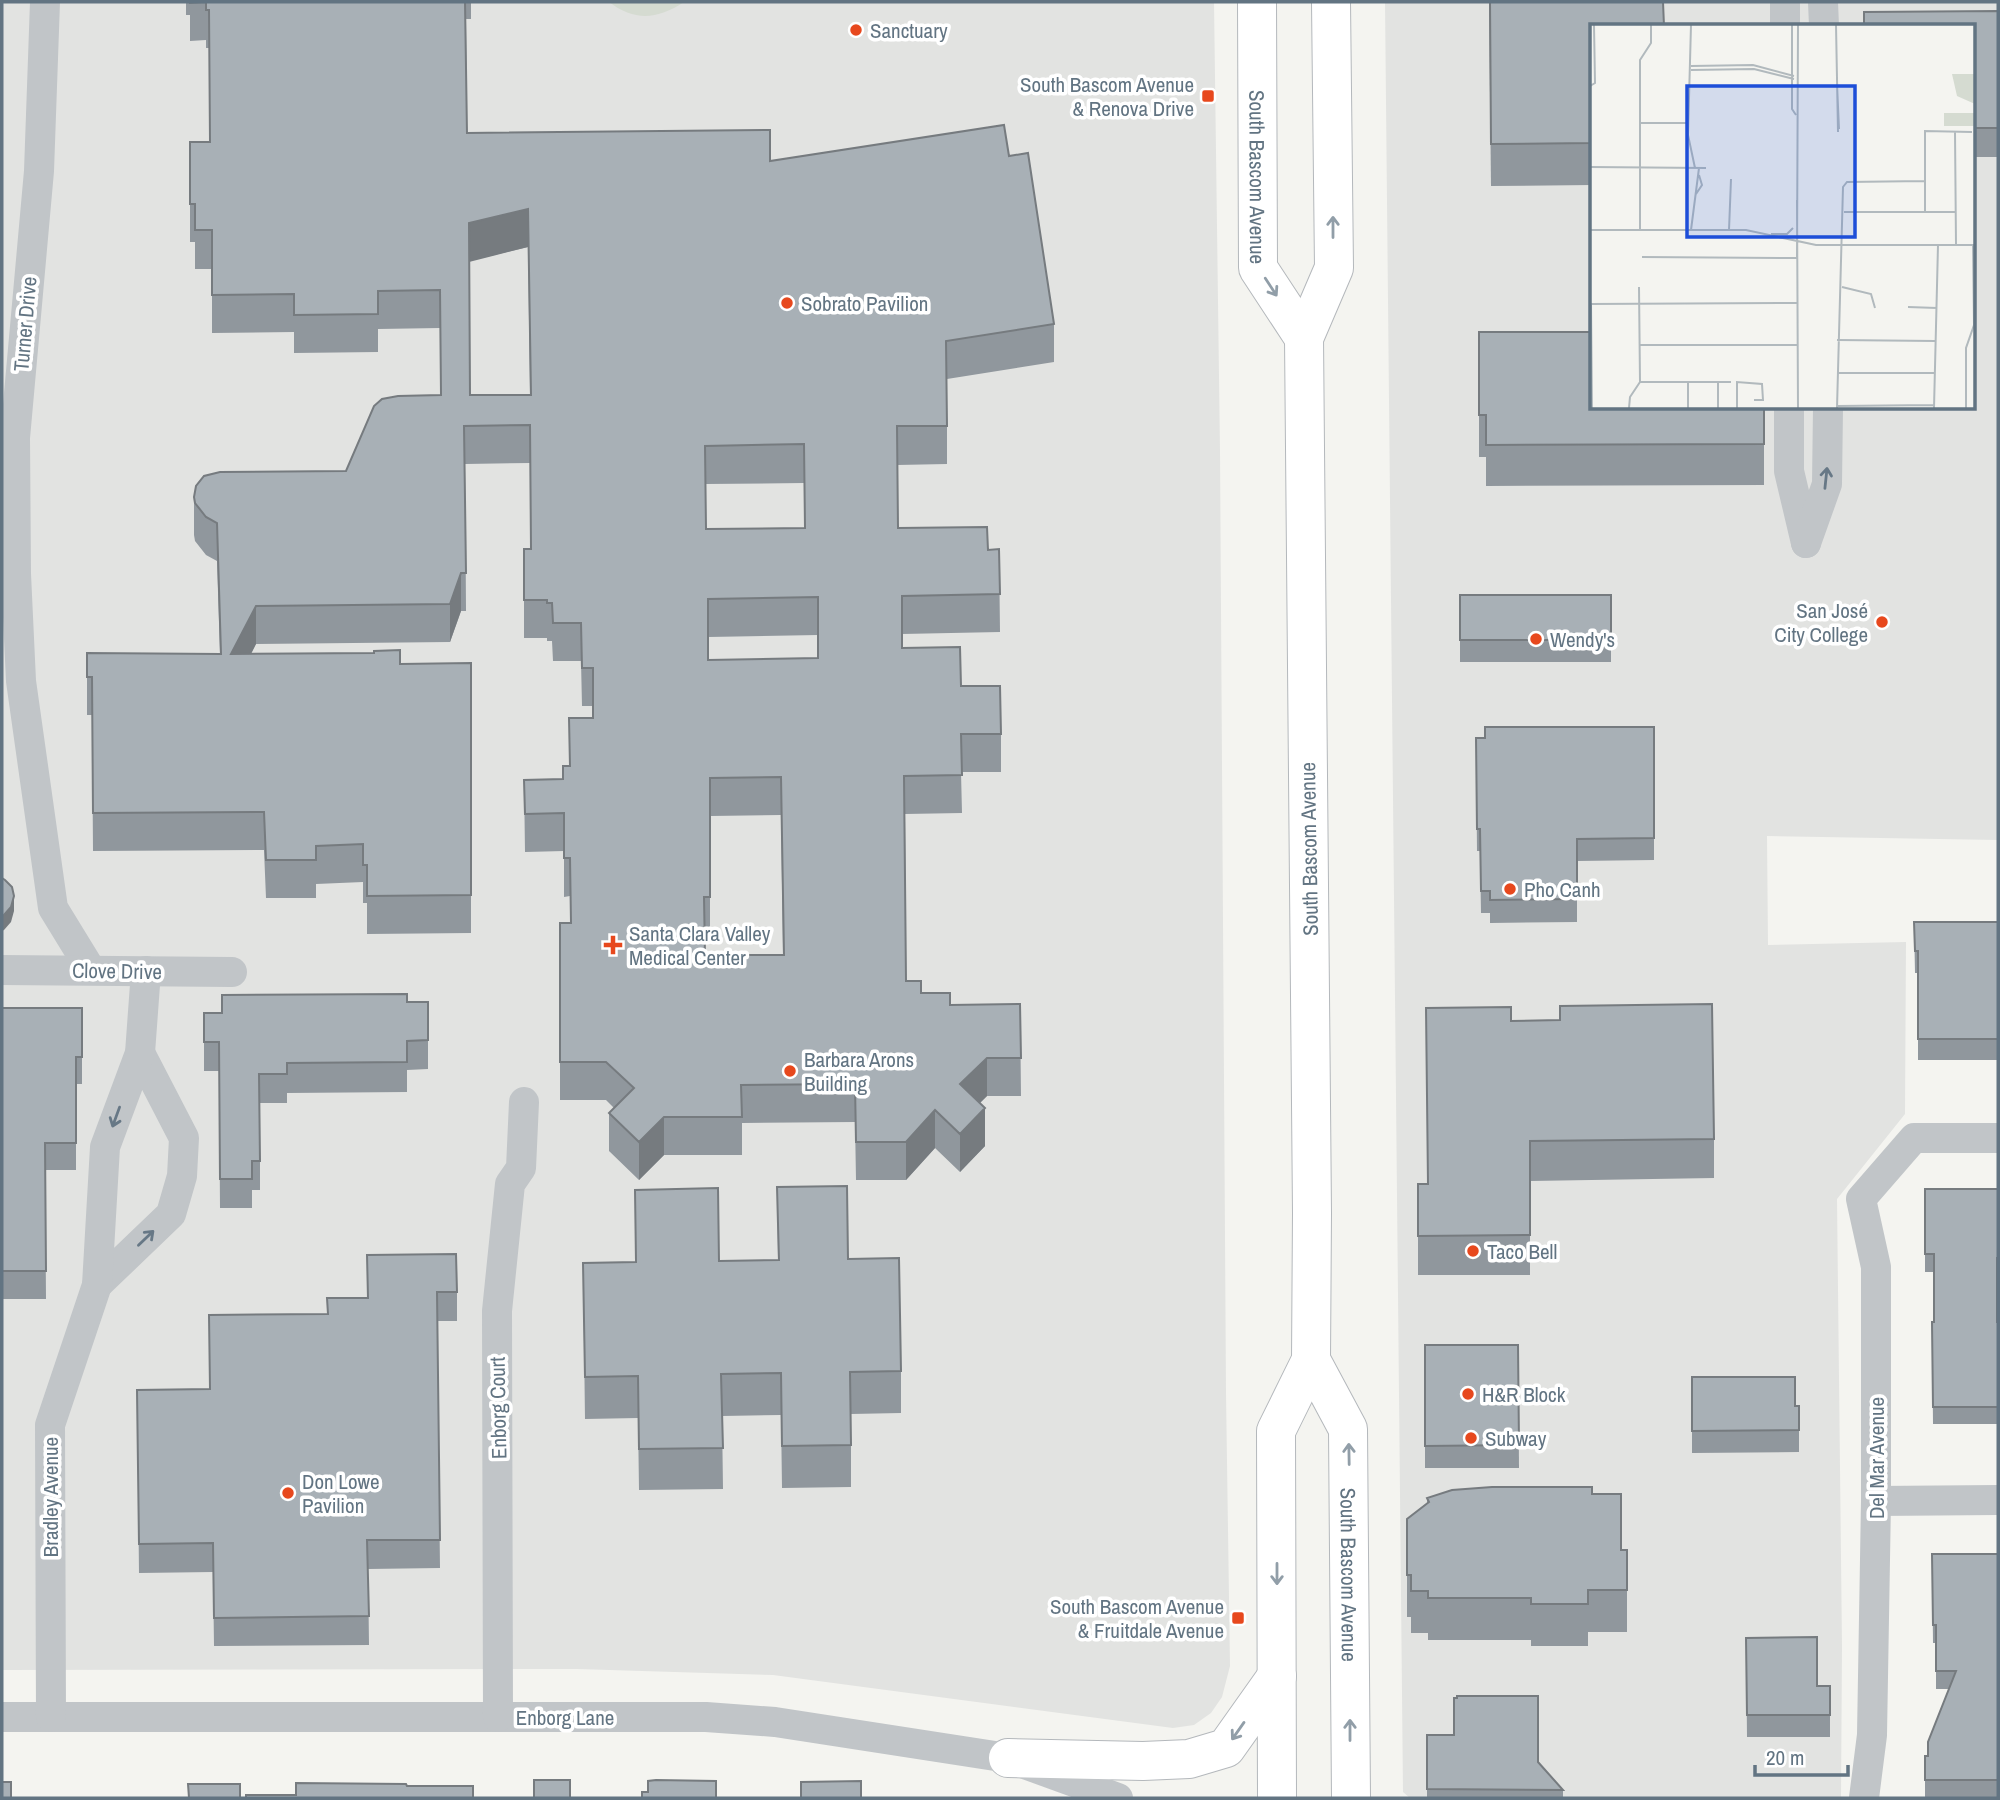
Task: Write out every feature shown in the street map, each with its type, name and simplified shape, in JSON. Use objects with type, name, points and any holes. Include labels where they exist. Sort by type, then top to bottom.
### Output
[{"type":"main road","name":"South Bascom Avenue","points":[[1257,2],[1258,268],[1304,338]]},
{"type":"main road","name":"South Bascom Avenue","points":[[1278,1798],[1276,1431],[1311,1360],[1304,338],[1334,268],[1331,2]]},
{"type":"main road","name":"South Bascom Avenue","points":[[1311,1360],[1348,1429],[1351,1798]]},
{"type":"main road","points":[[1008,1758],[1143,1761],[1189,1759],[1226,1748],[1277,1676]]},
{"type":"street","name":"Turner Drive","points":[[45,2],[39,171],[8,438],[21,681],[53,908],[91,970]]},
{"type":"street","points":[[1785,2],[1785,24]]},
{"type":"street","points":[[1823,2],[1824,24]]},
{"type":"street","points":[[1789,410],[1789,471],[1806,543],[1827,484],[1828,410]]},
{"type":"street","name":"Clove Drive","points":[[2,970],[232,972]]},
{"type":"street","name":"Bradley Avenue","points":[[51,1717],[50,1425],[97,1285],[105,1147],[140,1053],[146,971]]},
{"type":"street","name":"Bradley Avenue","points":[[97,1285],[171,1214],[182,1176],[184,1138],[140,1053]]},
{"type":"street","name":"Enborg Court","points":[[498,1717],[497,1311],[510,1184],[521,1168],[524,1102]]},
{"type":"street","name":"Del Mar Avenue","points":[[1864,1798],[1872,1735],[1876,1266],[1861,1199],[1914,1138],[1998,1138]]},
{"type":"street","points":[[1876,1501],[1998,1500]]},
{"type":"street","name":"Enborg Lane","points":[[2,1717],[706,1717],[775,1722],[1008,1758],[1118,1798]]},
{"type":"shaded area","name":"Santa Clara Valley Medical Center","points":[[2,2],[1214,2],[1230,1666],[1222,1697],[1211,1713],[1194,1725],[1173,1728],[773,1675],[577,1669],[2,1670]]},
{"type":"shaded area","points":[[609,2],[684,2],[665,12],[646,16],[628,13]]},
{"type":"shaded area","points":[[1385,2],[1998,2],[1998,840],[1767,836],[1768,945],[1906,942],[1905,1114],[1837,1199],[1841,1798],[1410,1798],[1403,1792]]},
{"type":"building","points":[[206,2],[465,2],[467,133],[770,130],[770,161],[1004,125],[1009,156],[1028,153],[1054,324],[946,341],[947,426],[897,426],[898,528],[987,527],[988,550],[999,549],[1000,594],[902,596],[902,648],[960,647],[961,686],[1000,686],[1001,734],[961,734],[962,775],[904,776],[906,981],[921,981],[921,993],[950,993],[950,1005],[1020,1004],[1021,1058],[987,1058],[960,1084],[985,1108],[960,1134],[935,1110],[906,1142],[856,1142],[855,1084],[741,1085],[742,1117],[664,1117],[639,1142],[609,1113],[634,1088],[606,1062],[560,1062],[560,923],[571,923],[570,858],[564,858],[564,813],[525,814],[524,780],[563,779],[563,766],[570,766],[569,718],[593,718],[593,668],[582,668],[581,623],[553,623],[552,603],[547,603],[547,600],[524,600],[524,549],[531,549],[530,425],[464,426],[466,573],[461,573],[450,604],[256,606],[231,654],[374,653],[400,650],[400,664],[471,663],[471,895],[367,896],[367,865],[363,865],[363,844],[316,846],[316,860],[266,860],[264,812],[93,813],[92,677],[87,677],[87,653],[221,654],[217,523],[206,517],[195,503],[194,497],[196,486],[204,476],[220,472],[346,471],[374,406],[382,399],[441,395],[440,290],[378,291],[378,314],[294,315],[294,294],[212,295],[212,230],[195,230],[195,204],[190,204],[190,142],[210,142],[209,10],[206,10]],"holes":[[[528,209],[531,395],[470,395],[469,223]],[[804,444],[805,528],[706,529],[705,446]],[[818,597],[818,658],[708,660],[708,599]],[[781,777],[784,955],[705,955],[704,897],[710,897],[710,778]]]},
{"type":"building","points":[[1490,2],[1663,2],[1664,24],[1590,24],[1590,143],[1491,144]]},
{"type":"building","points":[[1998,11],[1998,128],[1976,128],[1976,24],[1864,24],[1864,12]]},
{"type":"building","points":[[1479,332],[1590,332],[1590,410],[1764,410],[1764,444],[1486,445],[1486,415],[1479,415]]},
{"type":"building","points":[[1460,595],[1611,595],[1611,640],[1460,640]]},
{"type":"building","points":[[1485,727],[1654,727],[1654,838],[1577,839],[1577,899],[1490,900],[1490,891],[1481,891],[1480,829],[1477,829],[1476,738],[1485,738]]},
{"type":"building","points":[[2,878],[12,887],[14,896],[11,907],[2,916]]},
{"type":"building","points":[[1914,922],[1998,922],[1998,1039],[1918,1039],[1918,951],[1915,951]]},
{"type":"building","points":[[407,994],[407,1002],[428,1002],[428,1040],[407,1041],[407,1062],[287,1063],[287,1074],[259,1074],[260,1161],[252,1161],[252,1179],[220,1179],[219,1042],[204,1042],[204,1013],[222,1013],[222,995]]},
{"type":"building","points":[[1712,1004],[1714,1139],[1530,1141],[1530,1235],[1418,1236],[1418,1184],[1428,1184],[1426,1008],[1511,1007],[1511,1021],[1560,1020],[1560,1006]]},
{"type":"building","points":[[2,1008],[82,1008],[82,1057],[76,1057],[76,1143],[45,1143],[46,1271],[2,1271]]},
{"type":"building","points":[[847,1186],[848,1259],[899,1258],[901,1371],[850,1372],[851,1445],[782,1446],[781,1373],[721,1374],[723,1448],[639,1449],[638,1376],[585,1377],[583,1263],[636,1262],[635,1190],[718,1188],[719,1261],[779,1260],[777,1187]]},
{"type":"building","points":[[1925,1189],[1998,1189],[1998,1407],[1933,1407],[1934,1254],[1925,1254]]},
{"type":"building","name":"Don Lowe Pavilion","points":[[456,1254],[457,1292],[437,1292],[440,1540],[367,1540],[369,1616],[214,1618],[213,1543],[139,1544],[137,1390],[210,1389],[209,1315],[328,1314],[327,1298],[368,1298],[367,1255]]},
{"type":"building","points":[[1425,1345],[1518,1345],[1519,1445],[1425,1446]]},
{"type":"building","points":[[1692,1377],[1795,1377],[1795,1406],[1799,1406],[1799,1430],[1692,1431]]},
{"type":"building","points":[[1492,1487],[1592,1487],[1592,1494],[1621,1494],[1621,1550],[1627,1550],[1627,1590],[1588,1590],[1588,1604],[1531,1604],[1531,1598],[1428,1598],[1428,1591],[1411,1591],[1411,1575],[1407,1575],[1407,1519],[1429,1502],[1427,1498],[1452,1490]]},
{"type":"building","points":[[1932,1554],[1998,1554],[1998,1780],[1925,1780],[1928,1742],[1956,1671],[1936,1671]]},
{"type":"building","points":[[1817,1637],[1817,1686],[1830,1686],[1830,1715],[1747,1715],[1746,1638]]},
{"type":"building","points":[[1538,1696],[1538,1762],[1563,1790],[1427,1789],[1427,1735],[1454,1735],[1454,1698]]},
{"type":"building","points":[[534,1780],[570,1780],[570,1798],[534,1798]]},
{"type":"building","points":[[648,1781],[716,1781],[716,1798],[642,1798],[642,1792],[648,1792]]},
{"type":"building","points":[[861,1781],[861,1798],[801,1798],[801,1782]]},
{"type":"building","points":[[2,1782],[11,1782],[11,1798],[2,1798]]},
{"type":"building","points":[[296,1783],[473,1786],[473,1798],[246,1798],[246,1795],[296,1795]]},
{"type":"building","points":[[188,1784],[240,1784],[240,1798],[189,1798]]},
{"type":"place","name":"Sanctuary","points":[[856,30]]},
{"type":"place","name":"South Bascom Avenue & Renova Drive","points":[[1208,96]]},
{"type":"place","name":"Sobrato Pavilion","points":[[787,303]]},
{"type":"place","name":"San José City College","points":[[1882,622]]},
{"type":"place","name":"Wendy's","points":[[1536,639]]},
{"type":"place","name":"Pho Canh","points":[[1510,889]]},
{"type":"place","name":"Santa Clara Valley Medical Center","points":[[613,945]]},
{"type":"place","name":"Barbara Arons Building","points":[[790,1071]]},
{"type":"place","name":"Taco Bell","points":[[1473,1251]]},
{"type":"place","name":"H&R Block","points":[[1468,1394]]},
{"type":"place","name":"Subway","points":[[1471,1438]]},
{"type":"place","name":"Don Lowe Pavilion","points":[[288,1493]]},
{"type":"place","name":"South Bascom Avenue & Fruitdale Avenue","points":[[1238,1618]]}]
